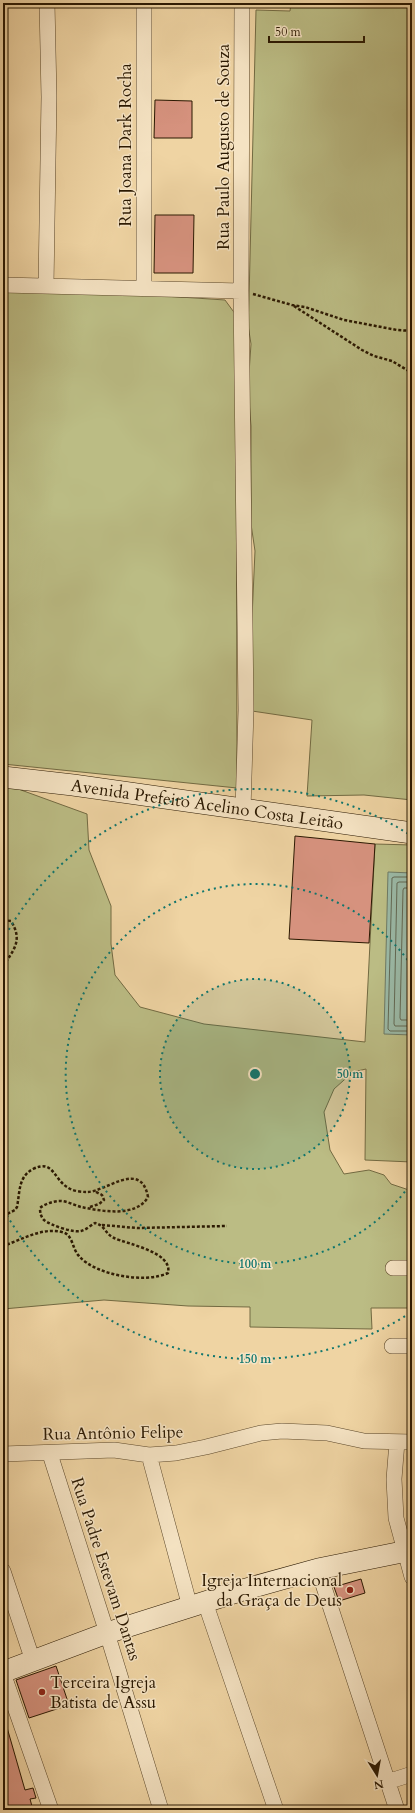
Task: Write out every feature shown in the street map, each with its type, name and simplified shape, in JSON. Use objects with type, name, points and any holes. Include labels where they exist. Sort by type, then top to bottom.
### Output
[{"type":"street","points":[[46,286],[48,97],[47,3]]},
{"type":"street","name":"Rua Joana Dark Rocha","points":[[144,3],[144,288]]},
{"type":"street","name":"Rua Paulo Augusto de Souza","points":[[242,3],[241,291],[246,710],[243,810]]},
{"type":"street","points":[[3,285],[241,291]]},
{"type":"street","name":"Avenida Prefeito Acelino Costa Leitão","points":[[3,777],[73,785],[412,833]]},
{"type":"street","points":[[393,1268],[412,1268]]},
{"type":"street","points":[[392,1346],[412,1346]]},
{"type":"street","name":"Rua Antônio Felipe","points":[[3,1454],[50,1454],[114,1450],[149,1455],[176,1453],[261,1433],[282,1430],[327,1433],[364,1441],[412,1442]]},
{"type":"street","points":[[397,1442],[394,1496],[396,1518],[408,1550],[412,1577]]},
{"type":"street","name":"Rua Padre Estevam Dantas","points":[[50,1454],[161,1810]]},
{"type":"street","points":[[149,1455],[198,1605],[276,1810]]},
{"type":"street","points":[[51,1810],[3,1672],[107,1633],[198,1605],[318,1569],[408,1550]]},
{"type":"street","points":[[318,1569],[397,1810]]},
{"type":"street","points":[[3,1571],[33,1661]]},
{"type":"street","points":[[387,1782],[412,1774]]},
{"type":"path","points":[[241,291],[292,305],[306,307],[344,320],[397,330],[412,331]]},
{"type":"path","points":[[292,305],[362,350],[374,356],[392,361],[412,373]]},
{"type":"path","points":[[3,920],[11,921],[17,934],[16,946],[3,966]]},
{"type":"path","points":[[3,1216],[15,1210],[17,1207],[20,1182],[29,1172],[38,1167],[45,1166],[53,1172],[66,1187],[70,1189],[87,1192],[93,1191],[125,1178],[142,1182],[148,1197],[144,1203],[136,1208],[124,1210],[88,1208],[60,1201],[45,1204],[40,1208],[40,1214],[43,1219],[57,1226],[77,1232],[84,1230],[95,1223],[138,1228],[227,1226]]},
{"type":"path","points":[[88,1208],[99,1204],[104,1200],[102,1195],[93,1191]]},
{"type":"path","points":[[3,1246],[30,1235],[50,1231],[62,1232],[69,1237],[77,1254],[86,1263],[118,1275],[131,1277],[154,1276],[168,1273],[169,1268],[167,1262],[137,1245],[113,1238],[108,1234],[102,1225]]},
{"type":"green space","points":[[291,3],[412,3],[412,800],[364,795],[307,796],[312,720],[252,711],[251,640],[255,551],[251,524],[251,426],[248,388],[251,344],[248,325],[256,10],[290,11]]},
{"type":"green space","points":[[3,291],[104,292],[225,300],[236,315],[237,788],[3,764]]},
{"type":"green space","points":[[3,780],[21,790],[87,814],[89,850],[111,906],[111,944],[115,975],[140,1007],[204,1024],[365,1042],[375,844],[412,845],[412,1162],[365,1160],[366,1069],[353,1072],[334,1089],[324,1112],[330,1150],[344,1174],[369,1170],[384,1175],[391,1184],[412,1191],[412,1308],[371,1308],[372,1329],[250,1327],[250,1307],[188,1306],[104,1300],[3,1309]]},
{"type":"water","points":[[388,872],[412,873],[412,1035],[384,1034]]},
{"type":"building","points":[[155,100],[192,101],[192,138],[154,138]]},
{"type":"building","points":[[155,215],[194,215],[193,273],[154,273]]},
{"type":"building","points":[[295,836],[375,844],[369,943],[289,939]]},
{"type":"building","name":"Igreja Internacional da Graça de Deus","points":[[361,1579],[365,1593],[339,1601],[334,1587]]},
{"type":"building","name":"Terceira Igreja Batista de Assu","points":[[56,1666],[69,1705],[29,1718],[16,1680]]},
{"type":"building","points":[[6,1724],[25,1790],[33,1788],[36,1798],[30,1799],[33,1810],[3,1810],[3,1725]]},
{"type":"place","name":"Igreja Internacional da Graça de Deus","points":[[350,1590]]},
{"type":"place","name":"Terceira Igreja Batista de Assu","points":[[42,1692]]}]
